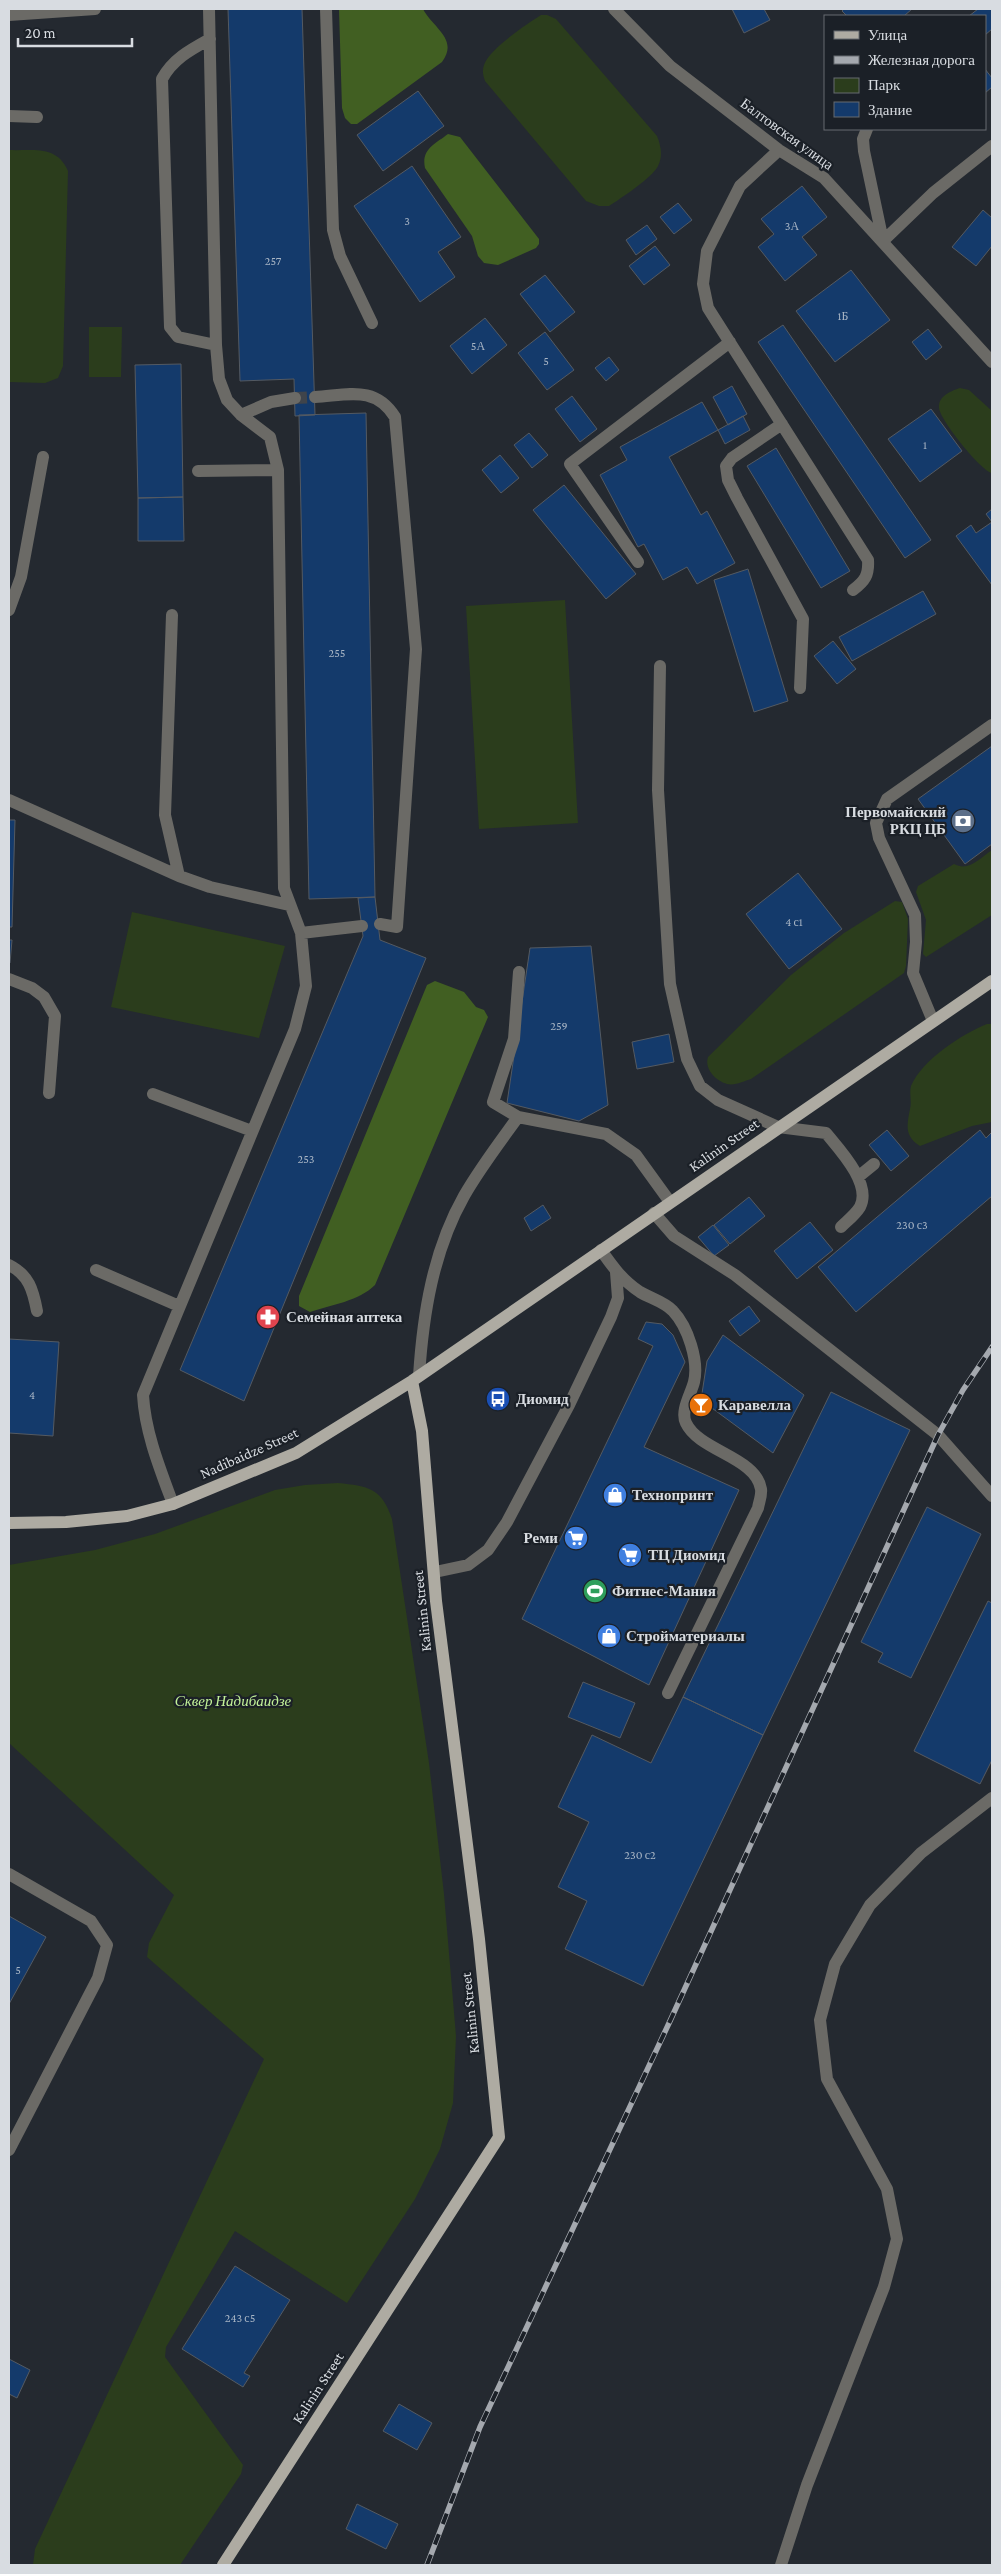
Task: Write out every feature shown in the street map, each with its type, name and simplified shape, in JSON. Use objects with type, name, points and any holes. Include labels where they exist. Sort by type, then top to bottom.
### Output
[{"type":"main road","name":"Kalinin Street","points":[[476,1337],[992,981]]},
{"type":"main road","name":"Nadibaidze Street","points":[[9,1523],[66,1522],[127,1516],[173,1504],[296,1453],[476,1337]]},
{"type":"main road","name":"Kalinin Street","points":[[223,2565],[499,2137],[479,1939],[435,1572],[422,1431],[415,1378]]},
{"type":"street","points":[[9,15],[95,9]]},
{"type":"street","points":[[173,1504],[161,1472],[146,1421],[143,1394],[295,1029],[306,986],[301,933],[289,906],[284,888],[278,470],[270,437],[241,415],[227,400],[219,379],[216,345],[209,9]]},
{"type":"street","points":[[326,9],[333,230],[340,256],[372,323]]},
{"type":"street","name":"Балтовская улица","points":[[614,9],[670,66],[779,150],[824,178],[992,362]]},
{"type":"street","points":[[210,39],[180,56],[169,67],[162,79],[170,326],[178,337],[216,345]]},
{"type":"street","points":[[9,116],[38,117]]},
{"type":"street","points":[[867,130],[864,139],[864,151],[883,241]]},
{"type":"street","points":[[883,241],[933,193],[992,146]]},
{"type":"street","points":[[779,150],[740,186],[707,251],[703,284],[708,308],[868,560],[869,570],[865,581],[853,590]]},
{"type":"street","points":[[638,562],[570,464],[730,342]]},
{"type":"street","points":[[315,397],[371,394],[383,402],[395,417],[416,648],[397,927],[380,924]]},
{"type":"street","points":[[241,415],[271,402],[295,398]]},
{"type":"street","points":[[782,424],[732,458],[726,466],[728,480],[737,498],[803,619],[800,688]]},
{"type":"street","points":[[9,610],[21,577],[43,457]]},
{"type":"street","points":[[198,471],[278,470]]},
{"type":"street","points":[[172,615],[165,816],[179,876]]},
{"type":"street","points":[[660,666],[658,790],[669,965],[677,1017],[687,1059],[700,1086],[718,1100],[778,1127],[826,1133],[858,1177],[863,1195],[861,1205],[840,1227]]},
{"type":"street","points":[[933,1021],[913,972],[916,942],[915,915],[879,838],[876,822],[887,799],[992,725]]},
{"type":"street","points":[[9,800],[179,876],[210,887],[289,906]]},
{"type":"street","points":[[301,933],[362,926]]},
{"type":"street","points":[[519,972],[514,1039],[493,1102],[518,1117],[606,1134],[636,1155],[670,1202]]},
{"type":"street","points":[[9,979],[32,988],[44,997],[55,1016],[49,1093]]},
{"type":"street","points":[[153,1094],[252,1131]]},
{"type":"street","points":[[415,1378],[423,1318],[437,1260],[449,1226],[464,1196],[518,1117]]},
{"type":"street","points":[[858,1177],[874,1164]]},
{"type":"street","points":[[654,1213],[674,1236],[735,1275],[938,1435],[992,1496]]},
{"type":"street","points":[[602,1250],[616,1272],[639,1291],[673,1310],[690,1341],[696,1364],[694,1382],[686,1405],[684,1421],[693,1434],[757,1477],[762,1491],[758,1508],[668,1693]]},
{"type":"street","points":[[9,1265],[27,1278],[34,1295],[37,1311]]},
{"type":"street","points":[[96,1270],[179,1306]]},
{"type":"street","points":[[435,1572],[468,1565],[488,1550],[507,1522],[561,1421],[612,1317],[618,1298],[616,1272]]},
{"type":"street","points":[[781,2565],[807,2485],[884,2287],[896,2239],[887,2189],[827,2079],[820,2020],[835,1964],[870,1905],[921,1852],[992,1798]]},
{"type":"street","points":[[9,1874],[91,1921],[107,1945],[98,1978],[9,2150]]},
{"type":"green space","points":[[339,9],[423,9],[443,34],[448,47],[442,62],[357,124],[351,124],[345,118],[342,108]]},
{"type":"green space","points":[[541,15],[547,15],[556,19],[657,136],[661,158],[655,171],[609,206],[599,206],[586,201],[485,81],[483,67],[487,59],[509,37]]},
{"type":"green space","points":[[448,134],[460,137],[539,239],[539,244],[536,248],[498,265],[484,263],[478,256],[472,236],[425,168],[424,161],[427,152],[434,144]]},
{"type":"green space","points":[[9,150],[36,150],[51,153],[58,157],[68,171],[63,366],[58,378],[45,383],[9,382]]},
{"type":"green space","points":[[89,327],[122,327],[121,377],[89,377]]},
{"type":"green space","points":[[960,388],[969,390],[992,411],[992,473],[979,464],[971,455],[953,433],[941,414],[939,404],[943,397],[949,392]]},
{"type":"green space","points":[[565,600],[578,823],[479,829],[466,606]]},
{"type":"green space","points":[[992,850],[992,915],[926,957],[923,954],[926,920],[916,892],[918,886],[954,864],[959,866],[969,865]]},
{"type":"green space","points":[[895,901],[902,902],[908,919],[904,973],[751,1079],[736,1084],[727,1084],[712,1074],[708,1066],[708,1057],[791,975],[844,933]]},
{"type":"green space","points":[[132,912],[285,946],[259,1038],[111,1007]]},
{"type":"green space","points":[[435,981],[464,992],[476,1007],[484,1010],[488,1017],[375,1285],[353,1299],[310,1312],[299,1306],[299,1296],[427,985]]},
{"type":"green space","points":[[987,1024],[992,1024],[992,1122],[972,1126],[920,1146],[911,1138],[908,1130],[911,1106],[910,1092],[916,1076],[944,1049],[966,1034]]},
{"type":"green space","name":"Сквер Надибаидзе","points":[[338,1483],[372,1490],[384,1501],[392,1519],[429,1763],[444,1894],[456,2036],[453,2103],[440,2149],[415,2199],[347,2303],[235,2231],[166,2347],[165,2357],[243,2465],[241,2474],[180,2565],[33,2565],[35,2549],[264,2059],[147,1957],[149,1943],[174,1895],[9,1743],[9,1565],[95,1550],[155,1534],[275,1490],[305,1485]]},
{"type":"building","points":[[228,9],[302,9],[315,415],[295,416],[294,379],[240,381]]},
{"type":"building","points":[[732,9],[764,9],[770,20],[744,33]]},
{"type":"building","points":[[844,9],[912,9],[905,15],[846,15],[842,11]]},
{"type":"building","points":[[978,9],[992,9],[992,29],[986,34],[986,15],[970,15]]},
{"type":"building","points":[[986,70],[992,78],[992,87],[986,92]]},
{"type":"building","points":[[418,91],[444,126],[383,171],[357,135]]},
{"type":"building","points":[[412,166],[461,237],[438,252],[455,277],[420,302],[354,206]]},
{"type":"building","points":[[802,186],[827,217],[802,237],[817,255],[785,281],[758,247],[774,234],[761,219]]},
{"type":"building","points":[[678,203],[692,220],[674,234],[660,217]]},
{"type":"building","points":[[983,210],[992,218],[992,246],[976,266],[952,247]]},
{"type":"building","points":[[647,225],[657,239],[636,255],[626,240]]},
{"type":"building","points":[[655,246],[670,265],[644,285],[629,266]]},
{"type":"building","points":[[851,270],[890,320],[835,362],[796,311]]},
{"type":"building","points":[[545,275],[575,312],[550,332],[520,294]]},
{"type":"building","points":[[485,318],[507,345],[472,374],[450,346]]},
{"type":"building","points":[[783,325],[931,540],[905,558],[758,342]]},
{"type":"building","points":[[928,329],[942,347],[926,360],[912,342]]},
{"type":"building","points":[[545,332],[574,370],[547,390],[518,353]]},
{"type":"building","points":[[609,357],[619,370],[606,381],[595,368]]},
{"type":"building","points":[[181,364],[183,497],[138,498],[135,365]]},
{"type":"building","points":[[732,386],[747,414],[728,425],[713,397]]},
{"type":"building","points":[[572,396],[597,429],[580,442],[555,409]]},
{"type":"building","points":[[702,402],[718,430],[669,457],[701,515],[707,511],[735,563],[697,584],[687,567],[663,580],[644,544],[638,547],[600,475],[627,460],[620,447]]},
{"type":"building","points":[[931,409],[962,451],[920,482],[888,439]]},
{"type":"building","points":[[366,413],[375,897],[309,899],[299,415]]},
{"type":"building","points":[[743,416],[750,430],[725,444],[718,430]]},
{"type":"building","points":[[529,433],[548,455],[532,468],[514,445]]},
{"type":"building","points":[[776,448],[850,571],[821,588],[747,466]]},
{"type":"building","points":[[500,455],[519,478],[501,493],[482,470]]},
{"type":"building","points":[[564,485],[636,574],[606,599],[533,510]]},
{"type":"building","points":[[183,497],[184,541],[138,541],[138,498]]},
{"type":"building","points":[[992,509],[992,522],[986,514]]},
{"type":"building","points":[[992,522],[992,585],[956,536],[971,525],[976,533]]},
{"type":"building","points":[[748,569],[788,701],[754,712],[714,580]]},
{"type":"building","points":[[923,591],[936,614],[852,661],[839,637]]},
{"type":"building","points":[[833,641],[856,669],[837,684],[814,656]]},
{"type":"building","name":"Первомайский РКЦ ЦБ","points":[[992,746],[992,844],[965,864],[918,799]]},
{"type":"building","points":[[9,820],[15,820],[12,927],[9,927]]},
{"type":"building","points":[[798,873],[842,929],[789,969],[746,914]]},
{"type":"building","points":[[375,897],[380,940],[426,958],[244,1401],[180,1370],[363,936],[358,898]]},
{"type":"building","points":[[9,940],[12,940],[10,963],[9,963]]},
{"type":"building","points":[[591,946],[608,1105],[579,1121],[507,1103],[530,948]]},
{"type":"building","points":[[669,1034],[674,1062],[637,1069],[632,1042]]},
{"type":"building","points":[[887,1130],[909,1156],[891,1171],[869,1145]]},
{"type":"building","points":[[980,1130],[986,1138],[992,1132],[992,1196],[856,1312],[818,1267]]},
{"type":"building","points":[[749,1197],[765,1216],[730,1244],[714,1225]]},
{"type":"building","points":[[543,1205],[551,1218],[531,1231],[524,1218]]},
{"type":"building","points":[[810,1222],[833,1250],[797,1279],[774,1251]]},
{"type":"building","points":[[713,1225],[729,1245],[714,1256],[698,1237]]},
{"type":"building","points":[[749,1306],[760,1321],[740,1336],[729,1321]]},
{"type":"building","points":[[646,1322],[662,1324],[673,1335],[685,1362],[644,1447],[739,1490],[649,1685],[522,1619],[653,1346],[638,1339]]},
{"type":"building","points":[[723,1335],[804,1395],[773,1453],[701,1400],[707,1361]]},
{"type":"building","points":[[9,1339],[59,1342],[53,1436],[9,1433]]},
{"type":"building","points":[[831,1392],[910,1430],[763,1735],[683,1697]]},
{"type":"building","points":[[927,1507],[981,1534],[911,1678],[878,1662],[883,1653],[861,1642]]},
{"type":"building","points":[[988,1601],[992,1603],[992,1760],[980,1784],[914,1751]]},
{"type":"building","points":[[583,1682],[635,1703],[620,1738],[568,1717]]},
{"type":"building","points":[[683,1697],[763,1735],[643,1986],[565,1949],[587,1901],[558,1887],[589,1822],[558,1807],[592,1735],[651,1763]]},
{"type":"building","points":[[9,1916],[46,1937],[9,2004]]},
{"type":"building","points":[[235,2266],[290,2300],[244,2373],[250,2376],[243,2387],[182,2349]]},
{"type":"building","points":[[9,2359],[30,2370],[17,2398],[9,2394]]},
{"type":"building","points":[[399,2404],[432,2423],[417,2450],[383,2431]]},
{"type":"building","points":[[357,2504],[398,2524],[386,2549],[346,2529]]},
{"type":"tunnel","points":[[295,398],[315,397]]},
{"type":"railway","points":[[427,2565],[480,2427],[670,2021],[938,1435],[963,1390],[992,1347]]},
{"type":"place","name":"Первомайский РКЦ ЦБ","points":[[963,821]]},
{"type":"place","name":"Семейная аптека","points":[[268,1317]]},
{"type":"place","name":"Диомид","points":[[498,1399]]},
{"type":"place","name":"Каравелла","points":[[701,1405]]},
{"type":"place","name":"Технопринт","points":[[615,1495]]},
{"type":"place","name":"Реми","points":[[576,1538]]},
{"type":"place","name":"ТЦ Диомид","points":[[630,1555]]},
{"type":"place","name":"Фитнес-Мания","points":[[595,1591]]},
{"type":"place","name":"Стройматериалы","points":[[609,1636]]}]
